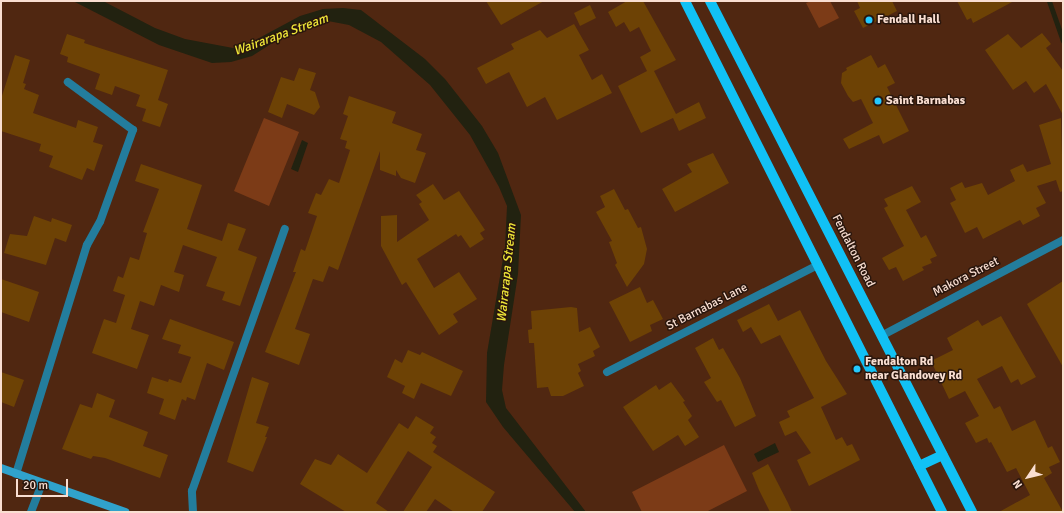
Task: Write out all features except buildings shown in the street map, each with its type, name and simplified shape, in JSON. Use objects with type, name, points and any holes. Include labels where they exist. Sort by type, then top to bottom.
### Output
[{"type":"main road","points":[[685,1],[942,512]]},
{"type":"main road","name":"Fendalton Road","points":[[710,1],[972,512]]},
{"type":"main road","points":[[919,466],[943,455]]},
{"type":"street","points":[[16,474],[87,245],[100,222],[133,130],[68,82]]},
{"type":"street","points":[[193,512],[192,491],[285,229]]},
{"type":"street","name":"Makora Street","points":[[882,336],[1063,240]]},
{"type":"street","name":"St Barnabas Lane","points":[[607,372],[818,265]]},
{"type":"street","points":[[1,468],[125,512]]},
{"type":"street","points":[[31,512],[42,483]]},
{"type":"shaded area","points":[[811,1],[830,1],[839,18],[819,28],[806,3]]},
{"type":"shaded area","points":[[264,118],[299,132],[269,206],[234,191]]},
{"type":"shaded area","points":[[724,445],[747,491],[706,512],[642,512],[632,492]]},
{"type":"water","name":"Wairarapa Stream","points":[[73,1],[103,1],[155,28],[185,39],[233,48],[248,44],[300,16],[323,9],[343,8],[361,10],[425,59],[445,79],[482,126],[498,153],[521,215],[518,274],[504,365],[502,390],[506,408],[586,512],[575,512],[503,427],[486,402],[487,353],[505,247],[507,206],[499,187],[470,135],[430,85],[381,42],[349,25],[328,21],[306,27],[285,35],[252,56],[231,62],[212,63],[159,45]]},
{"type":"water","points":[[302,140],[308,143],[298,172],[291,169]]},
{"type":"water","points":[[775,443],[779,452],[758,462],[754,454]]},
{"type":"waterway","points":[[1049,1],[1063,41]]},
{"type":"place","name":"Fendall Hall","points":[[869,20]]},
{"type":"place","name":"Saint Barnabas","points":[[878,101]]},
{"type":"place","name":"Fendalton Rd near Glandovey Rd","points":[[857,369]]}]
